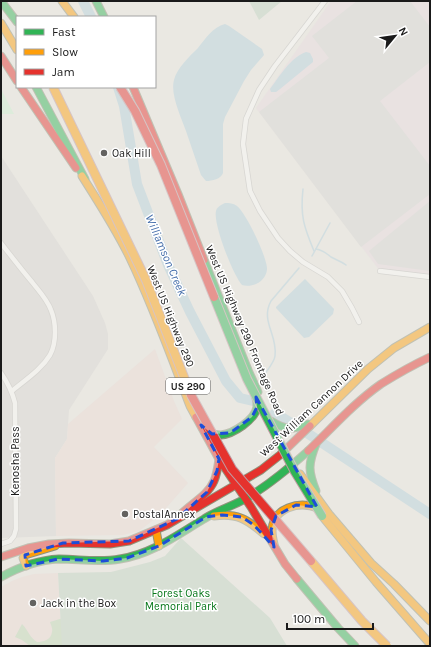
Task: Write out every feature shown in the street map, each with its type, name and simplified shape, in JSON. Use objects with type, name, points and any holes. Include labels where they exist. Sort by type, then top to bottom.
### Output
[{"type":"main road","points":[[2,1],[16,21]]},
{"type":"main road","points":[[62,1],[73,16]]},
{"type":"main road","points":[[96,1],[104,16]]},
{"type":"main road","points":[[1,23],[16,48]]},
{"type":"main road","points":[[1,56],[16,79]]},
{"type":"main road","name":"West US Highway 290","points":[[22,88],[65,153],[85,179],[124,244],[157,318],[190,406],[201,425]]},
{"type":"main road","points":[[37,88],[85,179]]},
{"type":"main road","name":"West US Highway 290","points":[[53,88],[146,280],[192,397],[232,469],[362,621],[387,646]]},
{"type":"main road","points":[[121,88],[135,111],[161,165],[247,379],[295,472],[322,516],[376,582],[430,644]]},
{"type":"main road","name":"West US Highway 290 Frontage Road","points":[[133,88],[164,160],[248,370],[285,449],[299,473],[329,514],[371,563],[430,621]]},
{"type":"main road","name":"West William Cannon Drive","points":[[1,557],[28,548],[49,544],[110,544],[129,541],[156,530],[177,519],[261,470],[296,439],[368,369],[394,348],[430,327]]},
{"type":"main road","points":[[1,577],[26,566],[43,561],[58,559],[103,561],[127,558],[159,546],[206,517],[246,498],[274,480],[375,389],[418,362],[430,357]]},
{"type":"main road","points":[[201,425],[212,434],[219,436],[230,433],[246,424],[252,417],[257,407],[256,387]]},
{"type":"main road","points":[[271,421],[280,427],[287,429],[293,429],[312,423]]},
{"type":"main road","points":[[201,425],[220,459],[246,498],[285,564],[338,628],[356,646]]},
{"type":"main road","points":[[317,442],[309,467],[321,502]]},
{"type":"main road","points":[[177,519],[187,508],[207,492],[214,483],[220,459]]},
{"type":"main road","points":[[274,547],[271,530],[276,516],[289,507],[304,504],[315,506],[329,514]]},
{"type":"main road","points":[[206,517],[222,515],[242,517],[269,538]]},
{"type":"main road","points":[[156,530],[159,546]]},
{"type":"main road","points":[[26,566],[23,558],[25,556],[63,543]]},
{"type":"street","points":[[325,1],[275,66],[259,90],[246,119],[244,144],[250,191],[260,211],[278,238],[290,251],[303,262],[328,277],[342,291],[359,322]]},
{"type":"street","points":[[1,243],[43,296],[51,309],[55,324],[55,338],[51,354],[34,373],[12,391]]},
{"type":"street","points":[[380,271],[430,276]]},
{"type":"street","name":"Kenosha Pass","points":[[1,373],[8,382],[15,403],[16,529],[14,536],[10,541],[1,544]]},
{"type":"highlighted area","points":[[256,397],[317,507],[296,505],[276,516],[271,530],[274,547],[254,525],[242,517],[222,515],[206,517],[159,546],[127,558],[103,561],[58,559],[26,566],[25,555],[63,543],[129,541],[177,519],[207,492],[217,471],[219,459],[201,425],[212,434],[230,433],[252,417],[257,407]]},
{"type":"shaded area","points":[[331,1],[430,1],[430,277],[380,271],[256,108]]},
{"type":"shaded area","points":[[357,1],[410,1],[430,27],[430,62],[380,101],[430,166],[430,194],[361,247],[259,112],[329,58],[312,36]]},
{"type":"shaded area","points":[[1,156],[93,296],[105,323],[108,334],[108,349],[69,410],[67,439],[55,458],[56,536],[1,538]]},
{"type":"shaded area","points":[[430,201],[430,271],[378,264],[369,251]]},
{"type":"shaded area","points":[[155,349],[182,419],[154,447],[188,483],[160,515],[139,531],[123,535],[56,536],[55,458],[67,439],[68,424]]},
{"type":"shaded area","points":[[58,573],[62,646],[1,646],[1,587],[22,577],[34,574]]},
{"type":"green space","points":[[249,1],[282,1],[259,20]]},
{"type":"green space","points":[[1,89],[14,114],[1,114]]},
{"type":"green space","name":"Forest Oaks Memorial Park","points":[[181,538],[270,618],[287,646],[62,646],[58,573],[111,572],[150,562],[165,556]]},
{"type":"green space","points":[[63,618],[78,646],[30,646],[15,637],[22,624],[37,642],[44,641],[51,635],[52,630],[50,622]]},
{"type":"water","points":[[225,24],[262,49],[264,55],[244,81],[225,117],[223,124],[223,173],[218,178],[206,181],[201,175],[179,112],[173,92],[173,86],[178,71],[184,63],[206,37],[217,28]]},
{"type":"water","points":[[306,52],[310,53],[313,62],[276,92],[271,92],[270,89],[290,63],[295,58]]},
{"type":"water","points":[[225,203],[234,204],[241,210],[264,255],[267,269],[266,274],[261,281],[254,285],[242,285],[224,249],[216,218],[216,211],[217,208]]},
{"type":"water","points":[[305,279],[334,309],[333,314],[309,337],[304,338],[276,307]]},
{"type":"waterway","name":"Williamson Creek","points":[[83,1],[90,16]]},
{"type":"waterway","name":"Williamson Creek","points":[[118,88],[124,106],[137,184],[168,265],[190,312],[226,381],[240,398],[253,401]]},
{"type":"waterway","points":[[303,189],[302,207],[304,221],[314,251]]},
{"type":"waterway","points":[[312,256],[330,223]]},
{"type":"waterway","points":[[316,249],[323,251],[346,265]]},
{"type":"waterway","points":[[258,386],[275,356],[274,341],[268,322],[268,308],[271,301],[299,268]]},
{"type":"waterway","name":"Williamson Creek","points":[[275,413],[430,514]]},
{"type":"traffic: fast","points":[[1,1],[16,21]]},
{"type":"traffic: fast","points":[[96,1],[104,16]]},
{"type":"traffic: fast","points":[[37,88],[85,179]]},
{"type":"traffic: fast","points":[[204,260],[258,392]]},
{"type":"traffic: fast","points":[[214,297],[247,379],[295,472],[322,516]]},
{"type":"traffic: fast","points":[[209,432],[221,435],[243,426],[255,412],[257,407],[256,398]]},
{"type":"traffic: fast","points":[[271,421],[280,426],[289,428],[308,424]]},
{"type":"traffic: fast","points":[[316,444],[310,462],[310,473],[316,491]]},
{"type":"traffic: fast","points":[[1,577],[36,562],[59,559],[97,561],[112,560],[132,557],[143,553],[164,543],[213,514],[252,495],[277,477],[308,451]]},
{"type":"traffic: fast","points":[[297,579],[355,646]]},
{"type":"traffic: slow","points":[[62,1],[73,16]]},
{"type":"traffic: slow","points":[[1,23],[16,48]]},
{"type":"traffic: slow","points":[[53,88],[146,280],[191,395]]},
{"type":"traffic: slow","points":[[82,176],[125,247],[154,313],[190,406],[196,417]]},
{"type":"traffic: slow","points":[[310,426],[368,369],[394,348],[430,327]]},
{"type":"traffic: slow","points":[[300,474],[329,514],[371,563],[430,621]]},
{"type":"traffic: slow","points":[[274,544],[272,536],[273,523],[282,511],[288,508],[303,505],[318,508]]},
{"type":"traffic: slow","points":[[214,516],[229,515],[241,518],[252,524],[264,534]]},
{"type":"traffic: slow","points":[[322,516],[376,582],[430,644]]},
{"type":"traffic: slow","points":[[156,530],[159,546]]},
{"type":"traffic: slow","points":[[26,566],[23,558],[25,555],[55,546]]},
{"type":"traffic: slow","points":[[311,561],[362,621],[387,646]]},
{"type":"traffic: jam","points":[[1,56],[16,79]]},
{"type":"traffic: jam","points":[[22,88],[76,168]]},
{"type":"traffic: jam","points":[[121,88],[135,111],[161,165],[214,297]]},
{"type":"traffic: jam","points":[[133,88],[204,260]]},
{"type":"traffic: jam","points":[[308,451],[352,407],[371,391],[411,366],[430,357]]},
{"type":"traffic: jam","points":[[191,395],[232,469],[311,561]]},
{"type":"traffic: jam","points":[[196,417],[219,459],[251,507],[285,564],[297,579]]},
{"type":"traffic: jam","points":[[1,557],[28,548],[49,544],[110,544],[129,541],[167,525],[261,470],[280,455],[310,426]]},
{"type":"traffic: jam","points":[[181,514],[208,491],[216,476],[219,459]]},
{"type":"place","name":"Oak Hill","points":[[104,153]]},
{"type":"place","name":"PostalAnnex","points":[[125,514]]},
{"type":"place","name":"Jack in the Box","points":[[33,603]]}]
